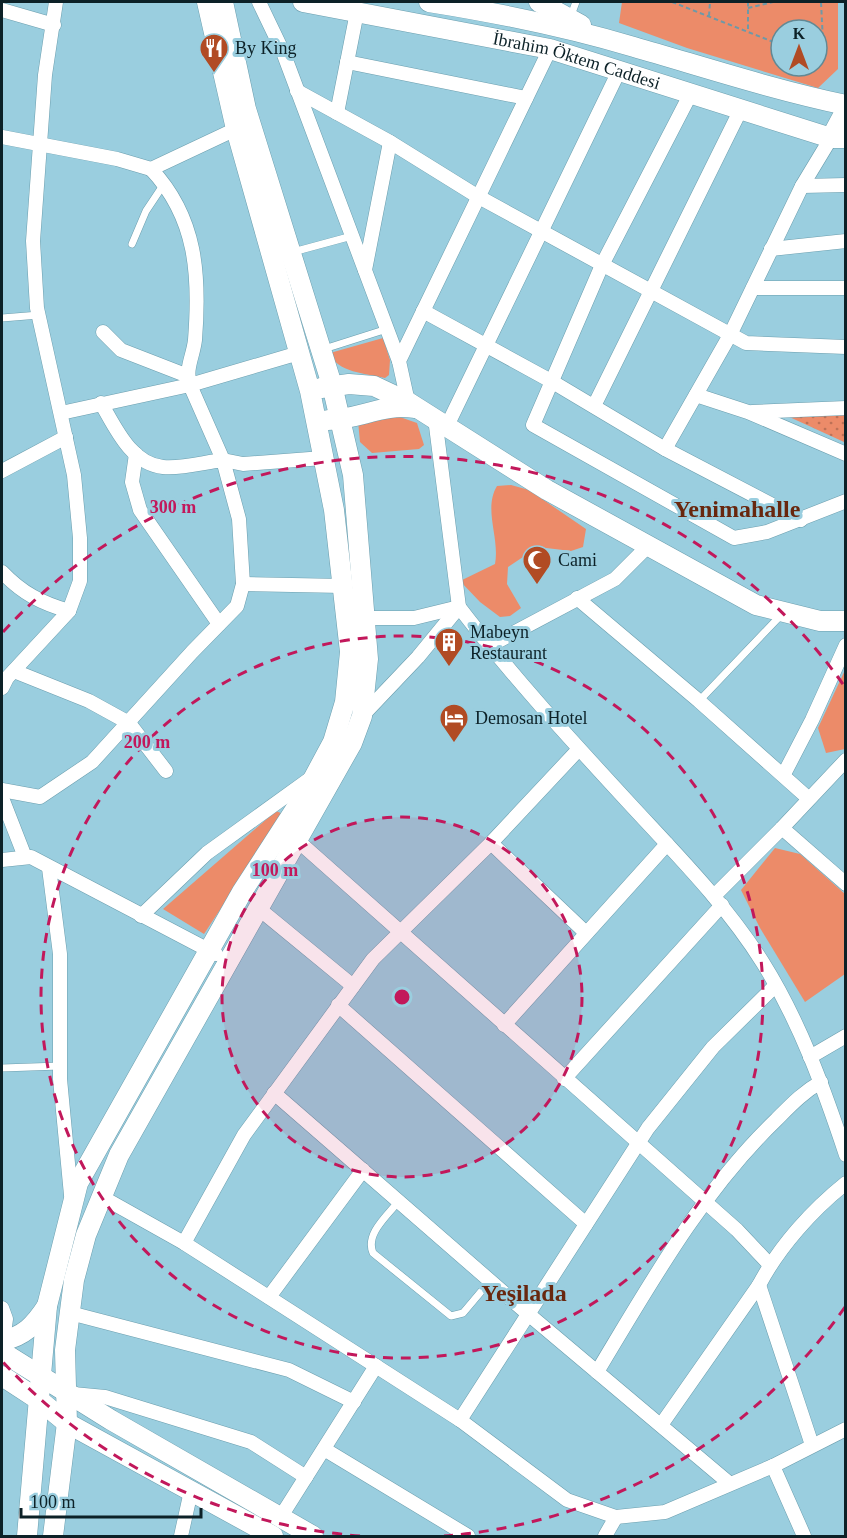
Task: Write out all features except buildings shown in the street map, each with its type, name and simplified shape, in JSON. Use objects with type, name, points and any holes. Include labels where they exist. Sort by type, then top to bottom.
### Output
[{"type":"main road","points":[[27,1536],[47,1306],[78,1183],[208,951],[316,774],[333,742],[345,702],[350,652],[334,510],[310,391],[236,129],[207,2]]},
{"type":"main road","points":[[53,1536],[67,1423],[65,1350],[74,1280],[86,1235],[119,1155],[352,743],[362,716],[369,659],[353,475],[341,420],[246,109],[224,2]]},
{"type":"main road","name":"İbrahim Öktem Caddesi","points":[[303,2],[550,49],[740,111],[838,138]]},
{"type":"main road","name":"İbrahim Öktem Caddesi","points":[[429,2],[510,15],[634,47],[716,73],[846,105]]},
{"type":"main road","points":[[539,2],[573,11],[634,47]]},
{"type":"main road","points":[[838,138],[846,110]]},
{"type":"main road","points":[[310,391],[332,385],[374,386],[427,414],[547,490],[756,605],[846,628]]},
{"type":"main road","points":[[316,420],[341,420],[404,406],[427,414]]},
{"type":"main road","points":[[820,621],[846,621]]},
{"type":"main road","points":[[47,1306],[35,1325],[2,1345],[66,1393],[313,1536]]},
{"type":"main road","points":[[2,1376],[39,1400],[67,1423],[273,1536]]},
{"type":"street","points":[[2,688],[14,671],[69,611],[80,581],[80,538],[74,475],[39,315],[33,241],[38,143],[56,2]]},
{"type":"street","points":[[259,2],[297,91],[399,361],[427,414],[459,607],[489,646],[579,749],[718,901],[776,986],[821,1082],[840,1116],[846,1155]]},
{"type":"street","points":[[2,10],[54,25]]},
{"type":"street","points":[[337,113],[357,12]]},
{"type":"street","points":[[399,361],[550,49]]},
{"type":"street","points":[[347,62],[526,98]]},
{"type":"street","points":[[427,414],[488,346],[619,71]]},
{"type":"street","points":[[297,91],[390,142],[477,196],[746,343],[846,346]]},
{"type":"street","points":[[690,95],[602,265],[532,425],[734,538],[767,532],[846,501]]},
{"type":"street","points":[[594,406],[740,111]]},
{"type":"street","points":[[151,169],[236,129]]},
{"type":"street","points":[[2,137],[151,169],[164,184],[184,218],[197,270],[195,343],[189,380],[223,460],[239,519],[243,584],[237,606],[92,762],[40,797],[2,790]]},
{"type":"street","points":[[665,449],[730,335],[802,186],[838,138]]},
{"type":"street","points":[[365,271],[390,142]]},
{"type":"street","points":[[802,186],[846,185]]},
{"type":"street","points":[[771,249],[846,242]]},
{"type":"street","points":[[753,288],[846,288]]},
{"type":"street","points":[[423,311],[551,381],[665,449],[801,520]]},
{"type":"street","points":[[103,332],[122,350],[189,380]]},
{"type":"street","points":[[61,413],[298,353]]},
{"type":"street","points":[[696,395],[748,412],[846,454]]},
{"type":"street","points":[[101,403],[124,443],[145,461],[163,467],[223,460],[243,464],[323,458]]},
{"type":"street","points":[[748,412],[846,408]]},
{"type":"street","points":[[2,471],[66,437]]},
{"type":"street","points":[[136,454],[132,482],[140,510],[219,624]]},
{"type":"street","points":[[489,646],[615,579],[648,546]]},
{"type":"street","points":[[2,572],[19,590],[42,603],[69,611]]},
{"type":"street","points":[[243,584],[343,586]]},
{"type":"street","points":[[577,598],[784,774],[808,798]]},
{"type":"street","points":[[365,618],[414,618],[459,607]]},
{"type":"street","points":[[362,716],[418,657],[459,607]]},
{"type":"street","points":[[784,774],[812,720],[846,645]]},
{"type":"street","points":[[14,671],[89,701],[129,723],[166,771]]},
{"type":"street","points":[[184,1243],[244,1135],[374,958],[491,843],[579,749]]},
{"type":"street","points":[[564,1079],[808,798],[846,760]]},
{"type":"street","points":[[141,916],[207,853],[316,774]]},
{"type":"street","points":[[2,798],[25,858]]},
{"type":"street","points":[[782,828],[846,884]]},
{"type":"street","points":[[298,842],[639,1146],[737,1230],[770,1265]]},
{"type":"street","points":[[491,843],[585,932]]},
{"type":"street","points":[[504,1025],[585,932],[667,844]]},
{"type":"street","points":[[2,860],[30,857],[229,960]]},
{"type":"street","points":[[49,868],[60,954],[60,1066],[72,1203]]},
{"type":"street","points":[[258,908],[353,986]]},
{"type":"street","points":[[460,1420],[527,1313],[639,1146],[648,1128],[713,1047],[776,986]]},
{"type":"street","points":[[338,1005],[586,1224]]},
{"type":"street","points":[[810,1057],[846,1036]]},
{"type":"street","points":[[597,1372],[652,1282],[741,1153],[806,1090],[821,1082]]},
{"type":"street","points":[[274,1093],[527,1313],[729,1483]]},
{"type":"street","points":[[269,1298],[363,1170]]},
{"type":"street","points":[[661,1425],[759,1285],[770,1265],[828,1198],[846,1183]]},
{"type":"street","points":[[102,1197],[184,1243],[460,1420],[567,1500],[616,1516],[665,1512],[773,1466],[846,1429]]},
{"type":"street","points":[[759,1285],[812,1445]]},
{"type":"street","points":[[70,1313],[289,1370],[354,1402]]},
{"type":"street","points":[[4,1314],[24,1333]]},
{"type":"street","points":[[2,1345],[4,1314]]},
{"type":"street","points":[[280,1518],[376,1366]]},
{"type":"street","points":[[66,1393],[105,1397],[251,1442],[306,1477]]},
{"type":"street","points":[[324,1449],[468,1536]]},
{"type":"street","points":[[773,1466],[804,1536]]},
{"type":"street","points":[[181,1536],[191,1491]]},
{"type":"street","points":[[605,1536],[616,1516]]},
{"type":"lane","points":[[132,244],[146,211],[164,184]]},
{"type":"lane","points":[[291,253],[351,236]]},
{"type":"lane","points":[[2,318],[39,315]]},
{"type":"lane","points":[[321,350],[387,329]]},
{"type":"lane","points":[[699,701],[784,612]]},
{"type":"lane","points":[[2,1068],[60,1066]]},
{"type":"lane","points":[[398,1202],[373,1234],[370,1242],[373,1253],[451,1316],[463,1313],[490,1281]]},
{"type":"path","points":[[672,2],[769,40]]},
{"type":"path","points":[[710,2],[710,16]]},
{"type":"path","points":[[748,2],[748,32]]},
{"type":"path","points":[[748,8],[773,2]]},
{"type":"path","points":[[821,2],[822,18]]},
{"type":"shaded area","points":[[622,2],[838,2],[838,69],[829,78],[829,18],[769,18],[769,73],[687,48],[619,23]]},
{"type":"shaded area","points":[[785,78],[829,78],[818,88]]},
{"type":"shaded area","points":[[383,338],[390,360],[389,375],[385,378],[345,368],[333,359],[330,353]]},
{"type":"shaded area","points":[[844,411],[844,442],[785,415]]},
{"type":"shaded area","points":[[397,416],[417,423],[424,445],[419,449],[372,453],[360,442],[358,421]]},
{"type":"shaded area","points":[[511,485],[529,490],[586,529],[583,547],[571,551],[538,547],[508,567],[507,584],[521,608],[510,616],[500,617],[480,602],[460,581],[495,564],[491,504],[497,486]]},
{"type":"shaded area","points":[[845,670],[845,749],[826,753],[818,728]]},
{"type":"shaded area","points":[[276,811],[283,814],[204,934],[163,909]]},
{"type":"shaded area","points":[[775,848],[800,854],[845,894],[845,974],[805,1002],[760,928],[741,890]]},
{"type":"place","name":"By King","points":[[214,74]]},
{"type":"place","name":"Cami","points":[[537,586]]},
{"type":"place","name":"Mabeyn Restaurant","points":[[449,668]]},
{"type":"place","name":"Demosan Hotel","points":[[454,744]]},
{"type":"district","name":"Yenimahalle","points":[[737,509]]},
{"type":"district","name":"Yeşilada","points":[[524,1293]]}]
